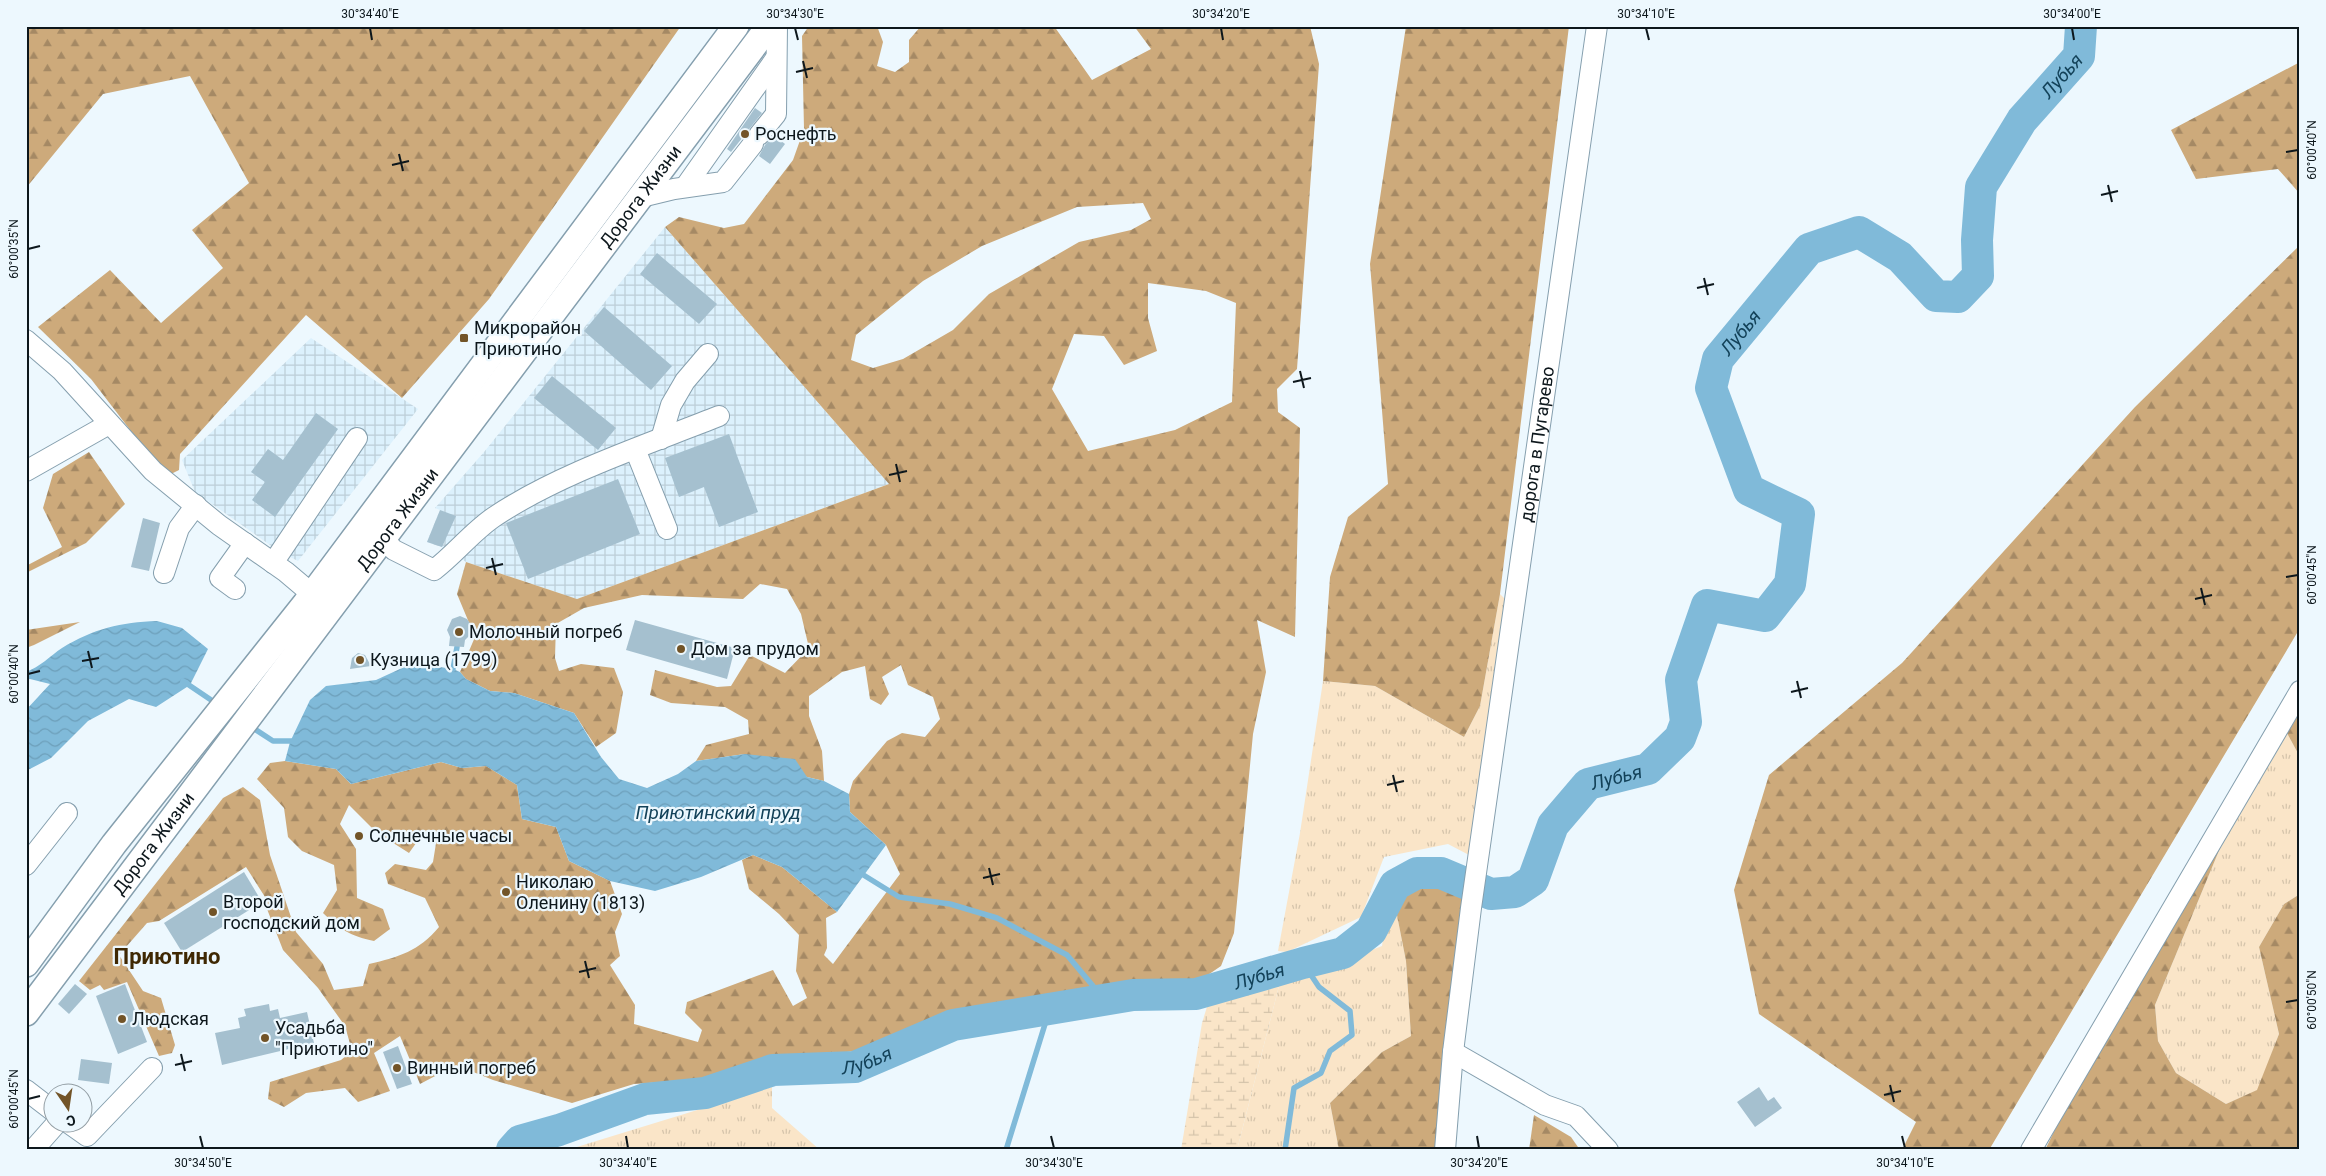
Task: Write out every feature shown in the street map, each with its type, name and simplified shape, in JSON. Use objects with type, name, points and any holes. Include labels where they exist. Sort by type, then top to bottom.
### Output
[{"type":"main road","name":"Дорога Жизни","points":[[28,960],[192,743],[312,594],[736,26]]},
{"type":"main road","name":"Дорога Жизни","points":[[26,1013],[216,759],[267,695],[384,540],[769,26]]},
{"type":"street","points":[[641,197],[685,187],[723,182],[776,114],[777,26]]},
{"type":"street","name":"дорога в Пугарево","points":[[1445,1150],[1453,1052],[1471,908],[1597,26]]},
{"type":"street","points":[[685,187],[776,58]]},
{"type":"street","points":[[26,340],[62,371],[153,471],[312,594]]},
{"type":"street","points":[[661,439],[672,405],[685,382],[708,354]]},
{"type":"street","points":[[384,540],[394,550],[434,570],[492,518],[531,494],[634,449],[719,416]]},
{"type":"street","points":[[26,471],[109,424]]},
{"type":"street","points":[[273,562],[357,438]]},
{"type":"street","points":[[634,449],[667,528]]},
{"type":"street","points":[[164,573],[179,528],[196,505]]},
{"type":"street","points":[[235,589],[220,578],[245,543]]},
{"type":"street","points":[[2031,1150],[2300,691]]},
{"type":"street","points":[[26,865],[67,813]]},
{"type":"street","points":[[1453,1052],[1545,1105],[1576,1116],[1608,1150]]},
{"type":"street","points":[[92,1131],[152,1068]]},
{"type":"street","points":[[26,1090],[42,1102]]},
{"type":"street","points":[[33,1150],[47,1134]]},
{"type":"shaded area","points":[[665,227],[889,484],[577,599],[466,562],[444,548],[427,542],[440,510],[435,508],[484,452]]},
{"type":"shaded area","points":[[311,338],[418,409],[298,561],[280,552],[195,492],[182,460]]},
{"type":"green space","points":[[26,26],[681,26],[489,299],[402,398],[306,315],[180,454],[179,470],[169,475],[154,461],[91,379],[38,327],[110,270],[161,323],[223,268],[192,230],[249,183],[190,76],[103,94],[26,188]]},
{"type":"green space","points":[[809,26],[877,26],[883,42],[877,66],[895,72],[909,62],[909,40],[921,26],[1054,26],[1092,80],[1151,49],[1134,26],[1310,26],[1319,64],[1297,369],[1277,389],[1278,412],[1300,428],[1295,637],[1257,620],[1266,672],[1253,734],[1234,933],[1221,966],[1199,981],[1048,996],[953,1014],[857,1051],[772,1059],[708,1079],[634,1084],[572,1103],[493,1080],[456,1065],[420,1084],[400,1036],[374,1053],[390,1091],[358,1102],[345,1088],[306,1093],[284,1107],[268,1099],[270,1082],[341,1060],[352,1051],[345,1026],[318,988],[283,950],[267,909],[265,897],[246,867],[159,921],[147,923],[119,955],[143,991],[161,998],[175,1045],[172,1053],[159,1056],[127,982],[104,990],[100,985],[90,990],[79,981],[223,798],[243,787],[260,800],[270,855],[296,932],[323,964],[334,990],[363,986],[369,964],[408,952],[424,942],[439,927],[425,898],[388,884],[385,873],[395,864],[426,870],[433,862],[437,837],[424,832],[409,853],[376,832],[349,805],[340,824],[356,849],[357,898],[383,909],[390,929],[374,941],[358,937],[346,931],[323,913],[337,890],[334,865],[302,851],[288,837],[284,808],[257,779],[270,763],[285,761],[336,769],[351,784],[441,762],[462,768],[486,766],[517,785],[522,819],[556,827],[569,861],[610,881],[622,914],[615,932],[620,956],[610,965],[635,1005],[634,1024],[698,1042],[702,1030],[685,1013],[687,1002],[773,970],[793,1006],[807,998],[796,971],[799,935],[779,914],[749,889],[742,860],[753,855],[782,867],[837,912],[826,918],[827,948],[824,955],[833,964],[900,874],[886,845],[850,812],[849,794],[853,781],[887,741],[902,733],[925,737],[940,719],[933,697],[908,685],[901,665],[882,677],[889,694],[881,705],[870,699],[865,666],[842,672],[809,696],[809,716],[822,751],[824,781],[807,777],[745,754],[696,761],[706,745],[749,734],[748,720],[725,707],[671,703],[650,695],[655,670],[717,687],[731,686],[750,655],[785,673],[809,648],[801,614],[787,589],[760,584],[743,599],[642,595],[584,608],[556,624],[555,658],[559,671],[581,664],[614,668],[623,692],[616,733],[596,747],[574,713],[514,693],[490,691],[466,679],[460,672],[475,637],[457,594],[466,562],[577,599],[889,484],[665,227],[679,217],[724,228],[744,224],[793,160],[804,129],[802,36]],"holes":[[[1143,203],[1151,219],[1131,230],[1079,242],[989,294],[953,330],[903,359],[873,368],[851,360],[856,335],[923,281],[982,246],[1077,207]],[[1148,283],[1206,291],[1236,303],[1232,402],[1175,430],[1088,451],[1052,389],[1074,334],[1104,336],[1124,365],[1157,351],[1148,318]]]},
{"type":"green space","points":[[1406,26],[1569,26],[1500,594],[1480,706],[1464,737],[1375,686],[1323,681],[1330,577],[1348,517],[1388,484],[1370,264]]},
{"type":"green space","points":[[2300,62],[2300,194],[2278,169],[2196,179],[2171,130]]},
{"type":"green space","points":[[2300,245],[2300,628],[1989,1150],[1902,1150],[1916,1122],[1759,1014],[1734,890],[1769,775],[1902,663],[2135,407]]},
{"type":"green space","points":[[89,452],[125,504],[86,543],[26,573],[26,566],[62,547],[43,508],[53,474]]},
{"type":"green space","points":[[1500,594],[1506,600],[1469,855],[1448,844],[1384,857],[1361,917],[1287,952],[1278,951],[1300,833],[1323,681],[1375,686],[1464,737],[1480,706]]},
{"type":"green space","points":[[80,622],[34,645],[26,648],[26,630]]},
{"type":"green space","points":[[2300,692],[2300,757],[2281,722]]},
{"type":"green space","points":[[2281,722],[2300,757],[2300,894],[2284,904],[2259,947],[2279,1034],[2258,1090],[2226,1104],[2176,1073],[2158,1041],[2155,1005],[2247,783]]},
{"type":"green space","points":[[2247,783],[2155,1005],[2158,1041],[2176,1073],[2226,1104],[2257,1090],[2279,1034],[2259,947],[2284,904],[2300,894],[2300,1150],[2045,1150],[2101,1036]]},
{"type":"green space","points":[[1433,879],[1463,898],[1439,1150],[1339,1150],[1330,1103],[1382,1052],[1411,1036],[1406,961],[1395,905],[1405,886]]},
{"type":"green space","points":[[1395,905],[1406,961],[1411,1036],[1382,1052],[1330,1103],[1339,1150],[1237,1150],[1280,982],[1323,969],[1382,946],[1387,913]]},
{"type":"green space","points":[[1280,982],[1237,1150],[1181,1150],[1202,1023],[1210,997]]},
{"type":"green space","points":[[772,1087],[772,1108],[820,1150],[567,1150]]},
{"type":"green space","points":[[1534,1115],[1571,1137],[1580,1150],[1529,1150]]},
{"type":"water","points":[[157,621],[182,628],[208,649],[190,685],[156,707],[129,699],[88,721],[51,758],[26,771],[26,710],[50,684],[30,679],[26,680],[26,672],[62,648],[96,631],[131,623]]},
{"type":"water","name":"Приютинский пруд","points":[[413,663],[453,669],[460,672],[466,679],[490,691],[514,693],[574,713],[601,757],[619,779],[647,788],[678,774],[696,761],[745,754],[795,759],[807,777],[824,781],[849,794],[850,812],[886,845],[837,912],[782,867],[753,855],[701,877],[655,891],[610,881],[569,861],[556,827],[522,819],[517,785],[486,766],[462,768],[441,762],[351,784],[336,769],[285,761],[290,742],[310,700],[326,686],[376,680]]},
{"type":"building","points":[[755,108],[762,113],[731,152],[727,149]]},
{"type":"building","points":[[774,135],[785,144],[770,164],[759,156],[765,145]]},
{"type":"building","points":[[657,253],[717,304],[699,324],[640,274]]},
{"type":"building","points":[[604,307],[672,366],[651,390],[584,331]]},
{"type":"building","points":[[552,376],[616,428],[598,450],[534,398]]},
{"type":"building","points":[[316,413],[338,429],[275,517],[252,500],[265,482],[251,472],[268,449],[283,460]]},
{"type":"building","points":[[729,434],[758,512],[719,527],[704,487],[679,497],[665,458]]},
{"type":"building","points":[[618,479],[640,534],[528,579],[506,523]]},
{"type":"building","points":[[440,510],[456,516],[442,547],[427,542]]},
{"type":"building","points":[[143,518],[160,523],[149,571],[131,567]]},
{"type":"building","name":"Молочный погреб","points":[[460,616],[467,619],[472,626],[471,634],[465,640],[464,647],[449,646],[450,637],[447,630],[452,619]]},
{"type":"building","name":"Дом за прудом","points":[[635,620],[735,648],[727,679],[626,650]]},
{"type":"building","name":"Кузница (1799)","points":[[358,653],[365,655],[371,666],[350,669],[352,658]]},
{"type":"building","name":"Второй господский дом","points":[[244,872],[262,902],[182,952],[164,923]]},
{"type":"building","points":[[75,984],[87,994],[69,1014],[58,1004]]},
{"type":"building","name":"Людская","points":[[125,984],[147,1042],[118,1054],[96,996]]},
{"type":"building","name":"Усадьба \"Приютино\"","points":[[269,1004],[270,1011],[278,1009],[280,1018],[307,1012],[314,1043],[222,1065],[215,1033],[240,1028],[238,1018],[246,1016],[244,1009]]},
{"type":"building","name":"Винный погреб","points":[[398,1046],[412,1084],[397,1089],[383,1052]]},
{"type":"building","points":[[81,1059],[112,1063],[109,1084],[78,1080]]},
{"type":"building","points":[[1759,1087],[1768,1101],[1774,1097],[1782,1108],[1755,1127],[1737,1102]]},
{"type":"waterway","name":"Лубья","points":[[512,1150],[520,1141],[559,1130],[645,1099],[705,1093],[773,1070],[855,1067],[953,1025],[1133,995],[1196,994],[1343,953],[1371,931],[1395,885],[1417,873],[1441,873],[1491,894],[1515,892],[1533,880],[1553,825],[1588,784],[1648,769],[1680,738],[1686,722],[1681,680],[1707,605],[1765,616],[1790,584],[1799,514],[1749,490],[1711,388],[1718,359],[1809,249],[1859,232],[1900,257],[1936,296],[1958,297],[1978,276],[1977,240],[1981,187],[2022,120],[2079,56],[2081,26]]},
{"type":"waterway","points":[[453,669],[457,647]]},
{"type":"waterway","points":[[183,681],[217,704]]},
{"type":"waterway","points":[[250,726],[273,741],[296,741]]},
{"type":"waterway","points":[[857,871],[899,897],[950,904],[997,918],[1067,955],[1104,999]]},
{"type":"waterway","points":[[1285,1150],[1294,1088],[1321,1073],[1330,1051],[1352,1035],[1350,1011],[1319,987],[1303,963]]},
{"type":"waterway","points":[[1006,1150],[1050,1008]]},
{"type":"place","name":"Роснефть","points":[[745,134]]},
{"type":"place","name":"Микрорайон Приютино","points":[[464,338]]},
{"type":"place","name":"Молочный погреб","points":[[459,632]]},
{"type":"place","name":"Дом за прудом","points":[[681,649]]},
{"type":"place","name":"Кузница (1799)","points":[[360,660]]},
{"type":"place","name":"Солнечные часы","points":[[359,836]]},
{"type":"place","name":"Николаю Оленину (1813)","points":[[506,892]]},
{"type":"place","name":"Второй господский дом","points":[[213,912]]},
{"type":"place","name":"Людская","points":[[122,1019]]},
{"type":"place","name":"Усадьба \"Приютино\"","points":[[265,1038]]},
{"type":"place","name":"Винный погреб","points":[[397,1068]]},
{"type":"district","name":"Приютино","points":[[167,956]]}]
